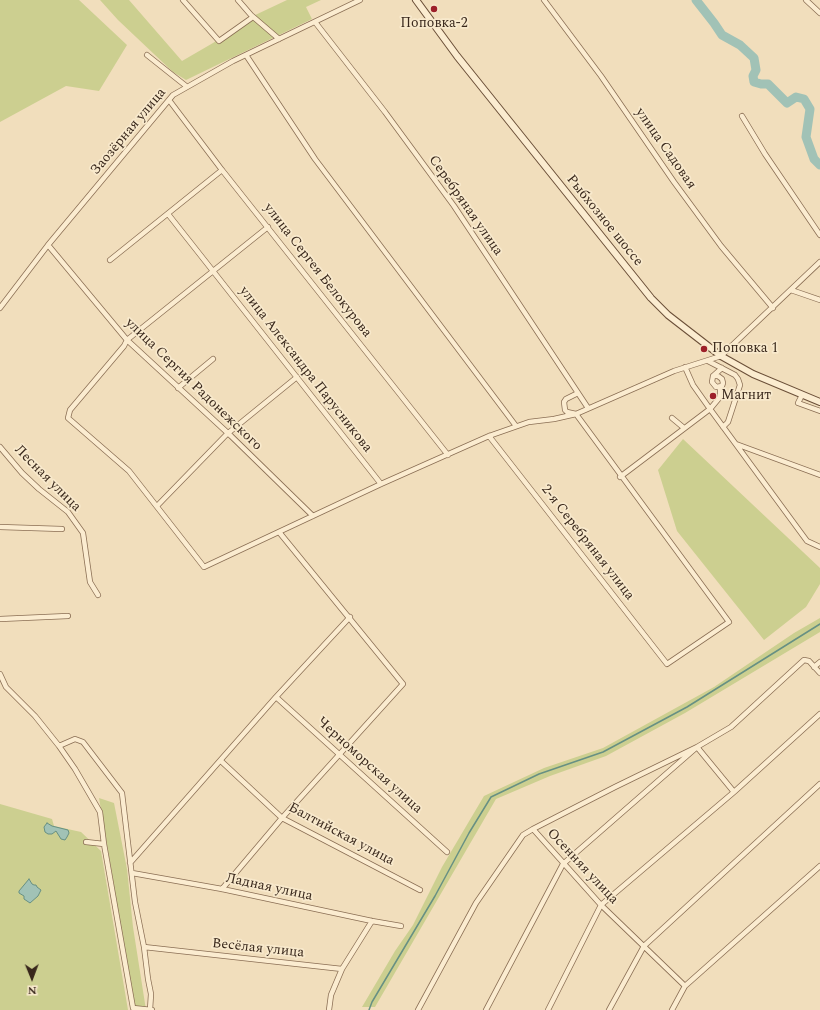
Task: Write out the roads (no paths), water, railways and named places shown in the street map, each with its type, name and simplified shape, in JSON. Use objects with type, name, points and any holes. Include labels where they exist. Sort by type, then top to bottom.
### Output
[{"type":"street","points":[[183,0],[219,41],[253,17]]},
{"type":"street","points":[[238,0],[253,17],[279,39]]},
{"type":"street","name":"Заозёрная улица","points":[[0,308],[48,245],[173,95],[186,86],[246,55],[360,0]]},
{"type":"street","name":"Рыбхозное шоссе","points":[[416,0],[457,56],[650,298],[668,315],[721,356],[753,374],[820,402]]},
{"type":"street","name":"улица Садовая","points":[[544,0],[601,76],[674,182],[716,239],[773,308]]},
{"type":"street","points":[[806,0],[820,13]]},
{"type":"street","name":"Серебряная улица","points":[[315,22],[385,112],[454,206],[588,408]]},
{"type":"street","points":[[147,55],[186,86]]},
{"type":"street","points":[[246,55],[315,159],[516,426]]},
{"type":"street","name":"улица Сергея Белокурова","points":[[169,100],[222,170],[448,454]]},
{"type":"street","points":[[742,116],[765,154],[820,235]]},
{"type":"street","points":[[110,260],[222,170]]},
{"type":"street","points":[[168,214],[212,271]]},
{"type":"street","points":[[268,227],[126,340],[124,346],[70,410],[68,418],[129,471],[204,567],[381,484],[489,436],[529,422],[554,419],[576,414],[674,371],[721,356],[820,262]]},
{"type":"street","name":"улица Сергия Радонежского","points":[[48,245],[126,340],[313,516]]},
{"type":"street","name":"улица Александра Парусникова","points":[[212,271],[381,484]]},
{"type":"street","points":[[791,290],[820,300]]},
{"type":"street","points":[[178,388],[213,359]]},
{"type":"street","points":[[708,361],[735,375],[740,385],[728,422],[723,427]]},
{"type":"street","points":[[685,367],[693,385],[807,541],[820,547]]},
{"type":"street","points":[[720,387],[716,387],[712,384],[712,379],[713,376],[722,368]]},
{"type":"street","points":[[578,393],[566,399],[564,402],[564,408],[567,412],[576,414],[620,477],[710,409],[720,397],[720,387],[723,383],[722,379],[718,376],[713,376]]},
{"type":"street","points":[[157,506],[227,434],[297,377]]},
{"type":"street","points":[[802,395],[798,403],[820,411]]},
{"type":"street","points":[[672,418],[684,428]]},
{"type":"street","name":"2-я Серебряная улица","points":[[489,436],[667,664],[729,622],[620,477]]},
{"type":"street","points":[[736,444],[820,475]]},
{"type":"street","name":"Лесная улица","points":[[0,447],[22,473],[39,489],[68,512],[83,533],[90,582],[98,595]]},
{"type":"street","points":[[0,527],[62,529]]},
{"type":"street","points":[[222,889],[282,818],[403,684],[350,617],[279,532]]},
{"type":"street","points":[[0,619],[68,616]]},
{"type":"street","points":[[130,863],[276,697],[350,617]]},
{"type":"street","points":[[533,829],[698,747],[731,727],[804,660],[809,661],[820,673]]},
{"type":"street","points":[[814,667],[820,662]]},
{"type":"street","points":[[0,674],[6,687],[35,716],[59,746],[75,769],[100,812],[104,844],[133,1008],[151,1010],[151,994],[135,902],[122,793],[83,742],[75,739],[59,746]]},
{"type":"street","name":"Черноморская улица","points":[[276,697],[447,852]]},
{"type":"street","points":[[548,1010],[601,904],[734,792],[820,714]]},
{"type":"street","points":[[698,747],[734,792]]},
{"type":"street","points":[[486,1010],[563,864],[698,747]]},
{"type":"street","name":"Балтийская улица","points":[[221,761],[282,818],[420,890]]},
{"type":"street","points":[[609,1010],[644,946],[820,784]]},
{"type":"street","name":"Осенняя улица","points":[[418,1010],[476,903],[516,844],[523,835],[533,829],[563,864],[601,904],[685,986]]},
{"type":"street","points":[[86,842],[104,844]]},
{"type":"street","points":[[672,1010],[685,986],[820,866]]},
{"type":"street","name":"Ладная улица","points":[[132,873],[222,889],[401,926]]},
{"type":"street","points":[[329,1010],[331,995],[342,969],[372,921]]},
{"type":"street","name":"Весёлая улица","points":[[144,947],[342,969]]},
{"type":"water","points":[[47,823],[52,826],[68,830],[69,833],[65,840],[61,839],[56,831],[52,834],[45,832],[44,827]]},
{"type":"water","points":[[29,879],[32,884],[36,885],[41,890],[38,896],[30,903],[19,893]]},
{"type":"waterway","points":[[696,0],[722,35],[740,45],[754,58],[756,70],[753,76],[754,82],[768,84],[787,103],[796,97],[804,99],[810,109],[806,137],[814,159],[820,165]]},
{"type":"waterway","points":[[369,1010],[372,1002],[435,896],[469,833],[491,797],[539,774],[603,752],[687,707],[820,624]]},
{"type":"place","name":"Поповка-2","points":[[434,9]]},
{"type":"place","name":"Поповка 1","points":[[704,349]]},
{"type":"place","name":"Магнит","points":[[713,396]]}]
